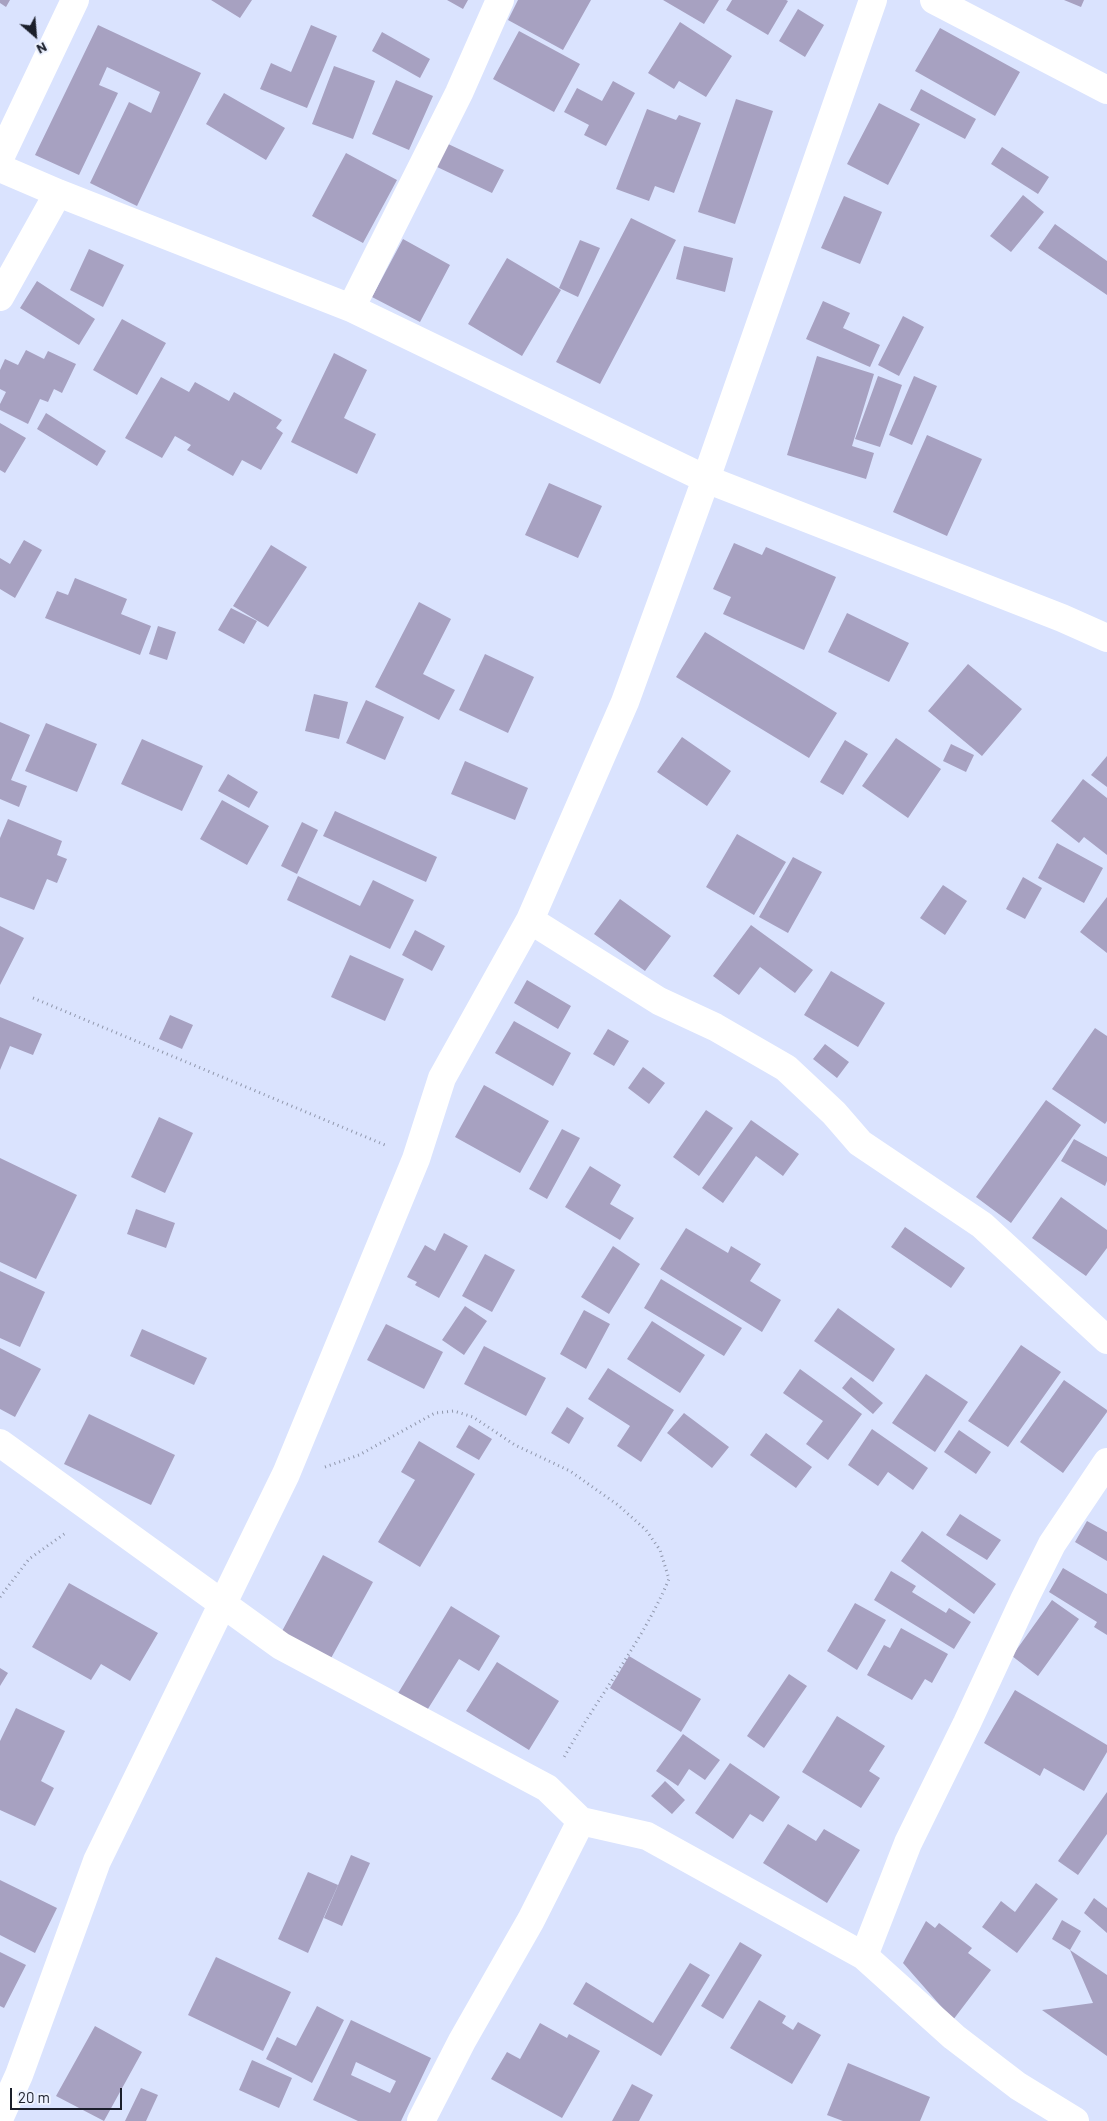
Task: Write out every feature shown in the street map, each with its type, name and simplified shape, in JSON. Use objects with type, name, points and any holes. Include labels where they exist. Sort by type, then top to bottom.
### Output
[{"type":"street","points":[[0,158],[75,0]]},
{"type":"street","points":[[351,308],[459,93],[500,0]]},
{"type":"street","points":[[0,2117],[19,2076],[96,1861],[286,1474],[416,1159],[442,1078],[530,920],[625,702],[706,479],[873,0]]},
{"type":"street","points":[[934,0],[1107,90]]},
{"type":"street","points":[[0,168],[58,193],[351,308],[706,479],[1062,618],[1107,638]]},
{"type":"street","points":[[0,296],[58,193]]},
{"type":"street","points":[[530,920],[659,1001],[715,1027],[786,1068],[816,1094],[860,1143],[982,1224],[1107,1340]]},
{"type":"street","points":[[0,1443],[280,1646],[547,1788],[581,1821],[647,1836],[864,1956],[954,2037],[1018,2086],[1075,2121]]},
{"type":"street","points":[[864,1956],[908,1844],[1025,1598],[1052,1544],[1104,1472]]},
{"type":"street","points":[[420,2121],[462,2041],[531,1920],[581,1821]]},
{"type":"path","points":[[32,998],[416,1159]]},
{"type":"path","points":[[286,1474],[323,1468],[359,1455],[435,1414],[454,1410],[472,1416],[515,1445],[570,1471],[618,1505],[646,1530],[660,1550],[669,1579],[656,1610],[579,1730],[547,1788]]},
{"type":"path","points":[[0,1597],[29,1559],[94,1511]]},
{"type":"building","points":[[0,0],[10,0],[6,7],[0,3]]},
{"type":"building","points":[[211,0],[252,0],[240,18]]},
{"type":"building","points":[[447,0],[468,0],[463,9]]},
{"type":"building","points":[[518,0],[591,0],[563,50],[508,20]]},
{"type":"building","points":[[663,0],[719,0],[704,24]]},
{"type":"building","points":[[732,0],[788,1],[768,35],[726,10]]},
{"type":"building","points":[[1064,0],[1084,0],[1081,7]]},
{"type":"building","points":[[798,9],[824,25],[805,57],[779,41]]},
{"type":"building","points":[[680,22],[732,56],[706,97],[679,81],[674,89],[648,73]]},
{"type":"building","points":[[98,25],[201,73],[137,206],[90,183],[129,102],[151,113],[160,92],[107,67],[99,85],[118,93],[79,175],[35,155]]},
{"type":"building","points":[[311,25],[337,36],[307,108],[260,89],[271,63],[291,72]]},
{"type":"building","points":[[940,28],[1020,72],[995,116],[915,71]]},
{"type":"building","points":[[519,31],[580,64],[554,112],[493,79]]},
{"type":"building","points":[[382,32],[430,59],[420,78],[372,51]]},
{"type":"building","points":[[334,66],[375,81],[353,139],[312,124]]},
{"type":"building","points":[[396,80],[433,96],[409,150],[372,134]]},
{"type":"building","points":[[613,81],[635,93],[606,146],[584,135],[589,125],[564,112],[577,88],[602,101]]},
{"type":"building","points":[[921,89],[976,119],[965,139],[910,110]]},
{"type":"building","points":[[224,93],[285,128],[266,160],[206,124]]},
{"type":"building","points":[[736,99],[773,111],[735,224],[698,212]]},
{"type":"building","points":[[879,103],[920,124],[888,185],[847,164]]},
{"type":"building","points":[[647,109],[676,120],[679,115],[701,123],[674,193],[655,186],[649,201],[616,189]]},
{"type":"building","points":[[446,143],[504,170],[492,193],[435,166]]},
{"type":"building","points":[[1002,147],[1049,177],[1038,194],[991,164]]},
{"type":"building","points":[[346,153],[397,180],[363,243],[312,216]]},
{"type":"building","points":[[1023,195],[1044,212],[1011,252],[990,236]]},
{"type":"building","points":[[844,196],[882,212],[860,264],[821,248]]},
{"type":"building","points":[[631,218],[676,240],[600,384],[556,362]]},
{"type":"building","points":[[1055,224],[1107,261],[1107,295],[1038,248]]},
{"type":"building","points":[[403,239],[450,265],[420,322],[372,297]]},
{"type":"building","points":[[580,240],[600,248],[578,297],[559,288]]},
{"type":"building","points":[[684,246],[733,258],[725,292],[676,279]]},
{"type":"building","points":[[89,249],[124,265],[103,307],[70,290]]},
{"type":"building","points":[[507,258],[561,290],[522,356],[468,324]]},
{"type":"building","points":[[37,281],[95,319],[79,345],[20,308]]},
{"type":"building","points":[[823,301],[850,313],[843,328],[880,345],[870,367],[806,339]]},
{"type":"building","points":[[903,316],[924,327],[899,376],[878,365]]},
{"type":"building","points":[[122,319],[166,343],[137,395],[93,370]]},
{"type":"building","points":[[26,350],[44,359],[48,351],[76,364],[62,393],[54,389],[48,402],[40,399],[28,424],[0,410],[0,404],[6,392],[0,389],[0,370],[5,359],[18,365]]},
{"type":"building","points":[[334,353],[367,370],[344,418],[376,434],[357,474],[291,442]]},
{"type":"building","points":[[817,356],[874,374],[852,446],[874,453],[866,479],[787,455]]},
{"type":"building","points":[[878,376],[902,385],[880,447],[855,439]]},
{"type":"building","points":[[914,376],[937,386],[912,445],[889,435]]},
{"type":"building","points":[[161,377],[189,392],[195,382],[229,401],[234,392],[282,420],[276,428],[283,433],[261,470],[242,460],[233,476],[187,450],[191,445],[175,436],[162,458],[125,438]]},
{"type":"building","points":[[46,413],[106,451],[97,466],[37,429]]},
{"type":"building","points":[[0,423],[26,438],[5,473],[0,470]]},
{"type":"building","points":[[927,435],[982,459],[947,536],[893,512]]},
{"type":"building","points":[[549,483],[602,506],[578,558],[525,535]]},
{"type":"building","points":[[24,540],[42,550],[15,598],[0,589],[0,558],[10,564]]},
{"type":"building","points":[[734,543],[762,555],[766,547],[836,577],[804,650],[723,614],[731,597],[713,589]]},
{"type":"building","points":[[271,545],[307,567],[268,627],[233,606]]},
{"type":"building","points":[[75,578],[127,599],[121,614],[151,626],[140,655],[45,618],[57,591],[68,595]]},
{"type":"building","points":[[419,602],[451,619],[423,674],[455,690],[439,720],[375,687]]},
{"type":"building","points":[[231,608],[257,621],[244,644],[218,630]]},
{"type":"building","points":[[847,613],[909,643],[889,682],[828,652]]},
{"type":"building","points":[[158,626],[176,632],[167,660],[149,654]]},
{"type":"building","points":[[705,632],[837,713],[809,758],[676,677]]},
{"type":"building","points":[[485,654],[534,677],[508,733],[459,710]]},
{"type":"building","points":[[968,664],[1022,709],[982,756],[928,711]]},
{"type":"building","points":[[314,694],[348,702],[339,739],[305,731]]},
{"type":"building","points":[[366,700],[404,717],[385,760],[346,743]]},
{"type":"building","points":[[0,722],[30,735],[11,780],[27,786],[19,807],[0,799]]},
{"type":"building","points":[[46,723],[97,744],[77,792],[25,771]]},
{"type":"building","points":[[682,737],[731,771],[707,806],[657,772]]},
{"type":"building","points":[[896,738],[941,769],[908,818],[862,786]]},
{"type":"building","points":[[142,739],[203,766],[182,811],[121,784]]},
{"type":"building","points":[[845,740],[868,754],[843,795],[820,782]]},
{"type":"building","points":[[951,744],[974,755],[966,772],[943,761]]},
{"type":"building","points":[[1107,756],[1107,787],[1091,775]]},
{"type":"building","points":[[465,761],[528,788],[515,820],[451,794]]},
{"type":"building","points":[[228,774],[258,792],[249,808],[218,791]]},
{"type":"building","points":[[1083,779],[1107,798],[1107,855],[1084,837],[1079,843],[1051,821]]},
{"type":"building","points":[[222,800],[269,826],[247,865],[200,839]]},
{"type":"building","points":[[335,811],[437,857],[426,882],[323,836]]},
{"type":"building","points":[[8,819],[62,841],[57,855],[67,859],[57,883],[47,879],[34,910],[0,897],[0,838]]},
{"type":"building","points":[[302,822],[318,830],[297,874],[281,866]]},
{"type":"building","points":[[737,834],[786,862],[754,915],[706,887]]},
{"type":"building","points":[[1057,843],[1103,868],[1084,903],[1038,878]]},
{"type":"building","points":[[793,857],[822,872],[788,933],[759,917]]},
{"type":"building","points":[[298,876],[360,906],[373,880],[414,900],[390,949],[287,900]]},
{"type":"building","points":[[1023,877],[1042,888],[1025,919],[1006,909]]},
{"type":"building","points":[[943,885],[967,901],[945,935],[920,918]]},
{"type":"building","points":[[1107,897],[1107,953],[1080,932]]},
{"type":"building","points":[[620,899],[671,936],[645,971],[594,934]]},
{"type":"building","points":[[751,925],[813,970],[795,993],[760,967],[739,995],[713,976]]},
{"type":"building","points":[[0,926],[24,938],[0,985]]},
{"type":"building","points":[[415,930],[445,946],[432,971],[402,955]]},
{"type":"building","points":[[350,955],[404,979],[385,1021],[331,997]]},
{"type":"building","points":[[831,971],[885,1003],[858,1047],[804,1015]]},
{"type":"building","points":[[527,980],[571,1006],[558,1029],[514,1003]]},
{"type":"building","points":[[170,1015],[193,1025],[182,1049],[159,1039]]},
{"type":"building","points":[[0,1017],[42,1034],[33,1055],[10,1046],[0,1070]]},
{"type":"building","points":[[514,1021],[571,1053],[553,1086],[495,1053]]},
{"type":"building","points":[[1095,1028],[1107,1036],[1107,1121],[1105,1124],[1052,1089]]},
{"type":"building","points":[[608,1029],[629,1041],[614,1066],[593,1054]]},
{"type":"building","points":[[825,1044],[849,1062],[837,1078],[813,1059]]},
{"type":"building","points":[[643,1067],[665,1083],[649,1104],[628,1088]]},
{"type":"building","points":[[484,1085],[549,1121],[520,1173],[455,1137]]},
{"type":"building","points":[[1046,1100],[1081,1125],[1011,1223],[976,1197]]},
{"type":"building","points":[[706,1110],[733,1128],[699,1176],[673,1157]]},
{"type":"building","points":[[159,1117],[193,1133],[165,1193],[131,1177]]},
{"type":"building","points":[[751,1120],[799,1154],[783,1176],[756,1156],[723,1203],[702,1188]]},
{"type":"building","points":[[562,1129],[580,1138],[547,1199],[529,1189]]},
{"type":"building","points":[[1074,1139],[1107,1157],[1107,1181],[1105,1186],[1061,1161]]},
{"type":"building","points":[[0,1158],[77,1195],[36,1279],[0,1262]]},
{"type":"building","points":[[590,1166],[621,1185],[610,1204],[634,1218],[620,1240],[565,1207]]},
{"type":"building","points":[[1061,1197],[1107,1230],[1107,1248],[1086,1276],[1032,1238]]},
{"type":"building","points":[[136,1209],[175,1223],[166,1248],[127,1234]]},
{"type":"building","points":[[905,1227],[965,1268],[951,1288],[891,1247]]},
{"type":"building","points":[[686,1228],[728,1253],[731,1246],[761,1264],[750,1281],[781,1300],[762,1332],[660,1269]]},
{"type":"building","points":[[444,1233],[468,1246],[439,1298],[415,1285],[417,1282],[407,1277],[425,1245],[435,1251]]},
{"type":"building","points":[[613,1246],[640,1264],[609,1314],[581,1297]]},
{"type":"building","points":[[485,1254],[515,1270],[492,1312],[462,1296]]},
{"type":"building","points":[[0,1271],[45,1292],[20,1347],[0,1338]]},
{"type":"building","points":[[661,1279],[742,1328],[724,1356],[644,1308]]},
{"type":"building","points":[[465,1306],[487,1321],[464,1355],[442,1340]]},
{"type":"building","points":[[838,1308],[895,1349],[873,1382],[814,1341]]},
{"type":"building","points":[[584,1310],[610,1324],[586,1369],[560,1354]]},
{"type":"building","points":[[652,1321],[705,1355],[680,1393],[627,1359]]},
{"type":"building","points":[[386,1324],[443,1352],[424,1389],[367,1360]]},
{"type":"building","points":[[142,1329],[207,1358],[194,1385],[130,1356]]},
{"type":"building","points":[[1021,1345],[1061,1372],[1008,1447],[968,1421]]},
{"type":"building","points":[[484,1346],[546,1378],[526,1416],[464,1384]]},
{"type":"building","points":[[0,1348],[41,1369],[15,1417],[0,1409]]},
{"type":"building","points":[[608,1368],[674,1410],[641,1462],[617,1446],[630,1426],[588,1399]]},
{"type":"building","points":[[800,1369],[862,1414],[828,1460],[806,1444],[823,1421],[783,1393]]},
{"type":"building","points":[[926,1374],[968,1402],[935,1452],[892,1423]]},
{"type":"building","points":[[851,1377],[883,1403],[873,1414],[842,1388]]},
{"type":"building","points":[[1064,1380],[1107,1410],[1107,1412],[1063,1473],[1020,1442]]},
{"type":"building","points":[[567,1407],[584,1418],[569,1444],[551,1433]]},
{"type":"building","points":[[684,1413],[729,1447],[712,1468],[667,1433]]},
{"type":"building","points":[[89,1414],[175,1455],[151,1505],[64,1464]]},
{"type":"building","points":[[469,1425],[492,1439],[479,1460],[456,1447]]},
{"type":"building","points":[[872,1429],[928,1468],[913,1490],[888,1472],[878,1486],[848,1465]]},
{"type":"building","points":[[959,1430],[991,1452],[976,1474],[944,1452]]},
{"type":"building","points":[[766,1433],[812,1467],[796,1488],[750,1455]]},
{"type":"building","points":[[419,1441],[475,1474],[420,1567],[378,1542],[415,1480],[401,1472]]},
{"type":"building","points":[[960,1514],[1001,1540],[987,1560],[946,1535]]},
{"type":"building","points":[[1087,1521],[1107,1532],[1107,1561],[1075,1542]]},
{"type":"building","points":[[922,1531],[996,1584],[974,1614],[901,1561]]},
{"type":"building","points":[[323,1555],[373,1582],[330,1660],[281,1633]]},
{"type":"building","points":[[1063,1568],[1107,1594],[1107,1635],[1094,1627],[1097,1622],[1049,1592]]},
{"type":"building","points":[[891,1571],[916,1586],[912,1592],[946,1613],[949,1608],[971,1622],[954,1649],[874,1600]]},
{"type":"building","points":[[69,1583],[158,1633],[130,1681],[101,1664],[91,1680],[32,1647]]},
{"type":"building","points":[[1052,1600],[1079,1619],[1038,1676],[1012,1656]]},
{"type":"building","points":[[855,1603],[886,1620],[857,1670],[827,1651]]},
{"type":"building","points":[[451,1606],[500,1636],[479,1671],[459,1659],[426,1712],[397,1695]]},
{"type":"building","points":[[901,1628],[948,1654],[932,1683],[925,1679],[912,1700],[867,1675],[884,1645],[890,1648]]},
{"type":"building","points":[[629,1656],[701,1699],[681,1732],[610,1688]]},
{"type":"building","points":[[497,1662],[559,1701],[529,1750],[466,1711]]},
{"type":"building","points":[[0,1668],[8,1673],[0,1686]]},
{"type":"building","points":[[789,1674],[807,1686],[764,1748],[747,1736]]},
{"type":"building","points":[[1015,1690],[1107,1745],[1107,1752],[1084,1791],[1044,1768],[1040,1776],[984,1743]]},
{"type":"building","points":[[16,1708],[65,1731],[41,1781],[54,1788],[35,1826],[0,1810],[0,1741]]},
{"type":"building","points":[[837,1716],[885,1746],[869,1771],[880,1778],[861,1808],[802,1772]]},
{"type":"building","points":[[683,1734],[720,1760],[705,1780],[689,1769],[678,1786],[656,1771]]},
{"type":"building","points":[[730,1763],[780,1797],[763,1822],[750,1814],[733,1839],[695,1813]]},
{"type":"building","points":[[665,1781],[685,1800],[672,1814],[651,1796]]},
{"type":"building","points":[[1107,1792],[1107,1834],[1078,1875],[1058,1861]]},
{"type":"building","points":[[788,1824],[816,1841],[824,1829],[860,1850],[827,1903],[763,1863]]},
{"type":"building","points":[[351,1855],[370,1863],[342,1926],[324,1918]]},
{"type":"building","points":[[308,1872],[338,1885],[308,1953],[278,1939]]},
{"type":"building","points":[[0,1880],[57,1908],[35,1953],[0,1935]]},
{"type":"building","points":[[1036,1883],[1058,1899],[1017,1953],[982,1927],[1001,1901],[1015,1912]]},
{"type":"building","points":[[1094,1898],[1107,1908],[1107,1933],[1084,1913]]},
{"type":"building","points":[[1062,1920],[1081,1931],[1070,1950],[1052,1939]]},
{"type":"building","points":[[926,1921],[935,1928],[939,1923],[972,1948],[968,1953],[991,1970],[953,2020],[903,1963]]},
{"type":"building","points":[[740,1942],[762,1955],[723,2019],[701,2006]]},
{"type":"building","points":[[1070,1950],[1107,1975],[1107,2056],[1042,2010],[1093,2003]]},
{"type":"building","points":[[0,1952],[26,1965],[4,2008],[0,2006]]},
{"type":"building","points":[[216,1957],[291,1992],[263,2051],[188,2015]]},
{"type":"building","points":[[690,1963],[710,1975],[661,2056],[573,2004],[586,1982],[653,2023]]},
{"type":"building","points":[[759,2000],[786,2016],[782,2023],[793,2030],[798,2022],[821,2035],[792,2084],[730,2048]]},
{"type":"building","points":[[317,2006],[344,2020],[312,2083],[266,2059],[277,2037],[296,2046]]},
{"type":"building","points":[[351,2020],[431,2058],[401,2121],[358,2121],[313,2100]],"holes":[[[356,2062],[396,2081],[390,2093],[351,2075]]]},
{"type":"building","points":[[540,2023],[567,2038],[569,2034],[600,2051],[562,2118],[491,2079],[507,2052],[520,2059]]},
{"type":"building","points":[[95,2026],[142,2052],[104,2121],[56,2096]]},
{"type":"building","points":[[252,2060],[292,2078],[279,2108],[239,2090]]},
{"type":"building","points":[[848,2063],[930,2097],[920,2121],[843,2121],[827,2115]]},
{"type":"building","points":[[632,2084],[653,2095],[639,2121],[612,2121]]},
{"type":"building","points":[[141,2088],[158,2095],[146,2121],[125,2121]]}]
